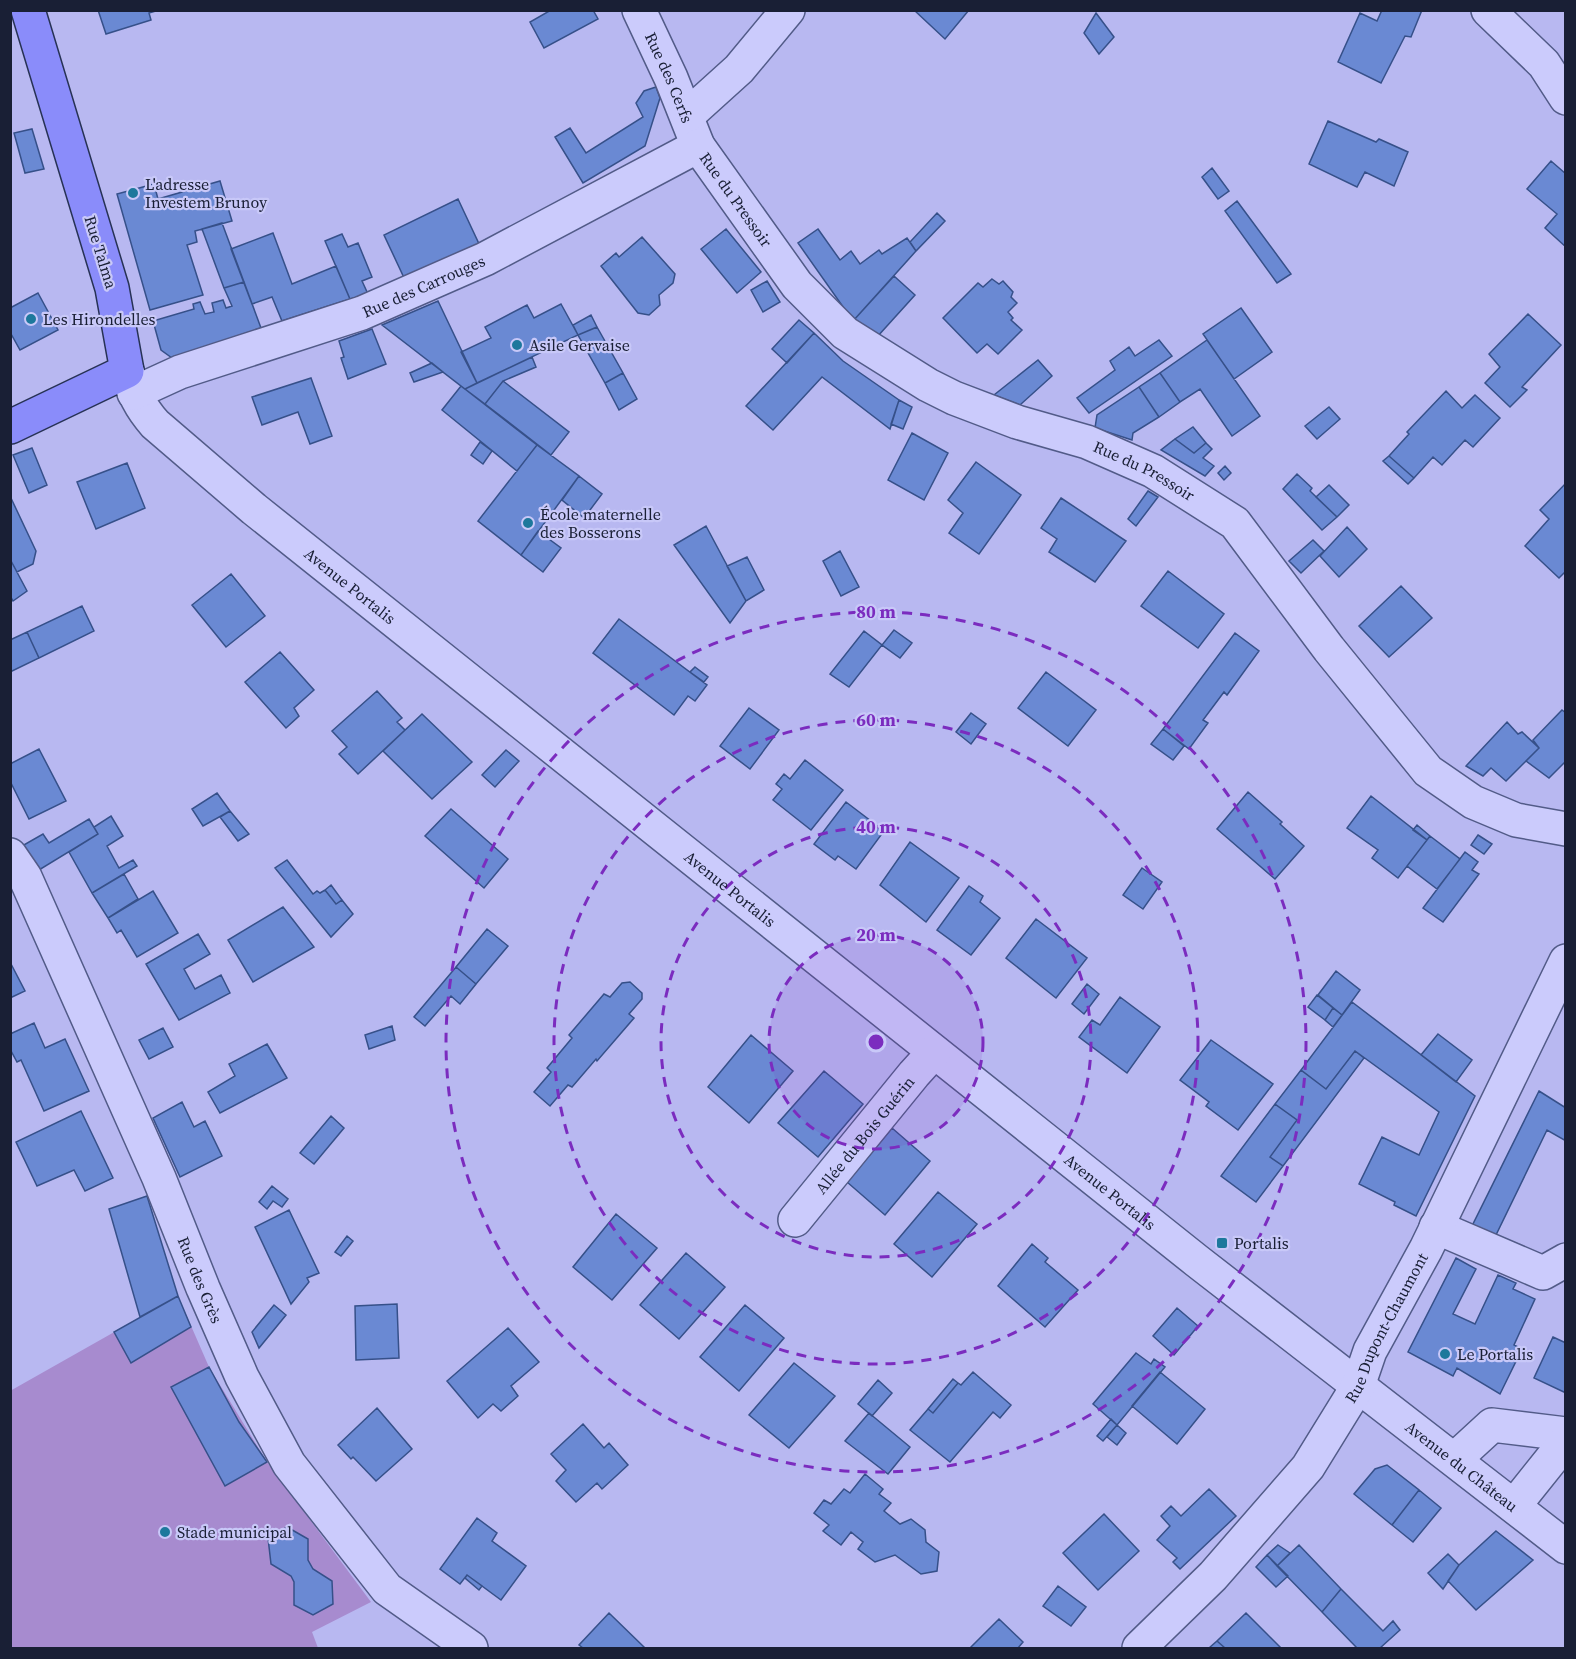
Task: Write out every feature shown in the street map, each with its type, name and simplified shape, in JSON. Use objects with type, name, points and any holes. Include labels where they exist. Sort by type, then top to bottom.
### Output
[{"type":"main road","name":"Rue Talma","points":[[28,10],[112,288],[130,382]]},
{"type":"main road","points":[[10,427],[130,382]]},
{"type":"street","name":"Rue des Cerfs","points":[[639,10],[671,78],[692,131]]},
{"type":"street","name":"Rue des Carrouges","points":[[130,382],[180,372],[362,313],[485,259],[692,131],[788,10]]},
{"type":"street","points":[[1488,10],[1544,64],[1566,98]]},
{"type":"street","name":"Rue du Pressoir","points":[[692,131],[797,285],[844,333],[928,385],[954,398],[1017,422],[1087,442],[1153,471],[1235,523],[1336,658],[1428,771],[1473,802],[1515,820],[1566,829]]},
{"type":"street","name":"Avenue Portalis","points":[[130,382],[142,409],[155,424],[254,509],[1197,1261],[1358,1386]]},
{"type":"street","name":"Rue des Grès","points":[[10,855],[25,878],[159,1178],[242,1377],[290,1464],[387,1589],[471,1648]]},
{"type":"street","name":"Rue Dupont-Chaumont","points":[[1139,1648],[1213,1576],[1308,1467],[1358,1386],[1370,1351],[1436,1227],[1566,961]]},
{"type":"street","name":"Allée du Bois Guérin","points":[[795,1220],[906,1083],[934,1052]]},
{"type":"street","points":[[1436,1227],[1543,1273],[1566,1260]]},
{"type":"street","name":"Avenue du Château","points":[[1358,1386],[1566,1547]]},
{"type":"street","points":[[1455,1460],[1492,1425],[1566,1434]]},
{"type":"street","points":[[1514,1506],[1566,1441]]},
{"type":"shaded area","name":"Stade municipal","points":[[178,1296],[209,1367],[267,1462],[371,1602],[312,1632],[318,1648],[11,1648],[10,1391]]},
{"type":"building","points":[[98,10],[159,10],[149,13],[151,20],[106,34]]},
{"type":"building","points":[[551,10],[593,10],[598,19],[544,48],[530,22]]},
{"type":"building","points":[[914,10],[969,10],[945,39]]},
{"type":"building","points":[[1382,10],[1422,10],[1411,37],[1405,36],[1381,83],[1338,62],[1360,13],[1377,21]]},
{"type":"building","points":[[1096,13],[1114,37],[1099,54],[1084,33]]},
{"type":"building","points":[[656,87],[660,98],[645,146],[583,183],[555,137],[570,128],[586,153],[643,117],[636,103],[644,91]]},
{"type":"building","points":[[1328,121],[1376,142],[1379,139],[1408,152],[1394,186],[1365,172],[1357,187],[1309,164]]},
{"type":"building","points":[[32,129],[44,169],[25,173],[14,133]]},
{"type":"building","points":[[1551,161],[1566,174],[1566,247],[1545,228],[1557,214],[1527,189]]},
{"type":"building","points":[[1212,168],[1229,191],[1218,199],[1202,177]]},
{"type":"building","points":[[220,181],[232,221],[195,231],[197,242],[187,245],[203,295],[150,310],[117,194],[154,184],[158,199]]},
{"type":"building","points":[[458,199],[480,246],[406,282],[384,235]]},
{"type":"building","points":[[1237,201],[1291,274],[1277,283],[1225,211]]},
{"type":"building","points":[[937,213],[945,221],[916,251],[910,242]]},
{"type":"building","points":[[222,223],[244,282],[224,288],[202,229]]},
{"type":"building","points":[[726,229],[761,272],[737,293],[701,249]]},
{"type":"building","points":[[818,229],[840,260],[851,251],[860,264],[879,250],[882,254],[907,238],[916,251],[853,321],[798,243]]},
{"type":"building","points":[[273,233],[292,284],[336,266],[350,299],[282,321],[272,297],[252,304],[231,249]]},
{"type":"building","points":[[342,234],[348,247],[358,243],[372,277],[362,281],[368,294],[350,299],[325,241]]},
{"type":"building","points":[[642,237],[675,274],[673,283],[659,295],[660,305],[649,315],[638,313],[601,266],[616,253],[619,257]]},
{"type":"building","points":[[894,276],[915,295],[877,337],[853,321]]},
{"type":"building","points":[[992,279],[999,284],[1003,281],[1013,292],[1011,297],[1017,303],[1008,312],[1013,318],[1011,320],[1022,330],[998,354],[987,344],[977,353],[943,318],[978,283],[983,287]]},
{"type":"building","points":[[767,281],[780,302],[763,312],[751,290]]},
{"type":"building","points":[[244,282],[261,328],[172,358],[161,350],[153,321],[194,309],[193,304],[200,302],[205,314],[214,312],[212,303],[223,300],[226,308],[232,306],[224,288]]},
{"type":"building","name":"Les Hirondelles","points":[[38,293],[58,330],[20,350],[10,332],[10,308]]},
{"type":"building","points":[[438,301],[477,383],[465,389],[382,325]]},
{"type":"building","name":"Asile Gervaise","points":[[561,304],[578,335],[477,383],[461,352],[491,338],[485,327],[527,305],[534,318]]},
{"type":"building","points":[[1241,308],[1272,352],[1234,379],[1203,334]]},
{"type":"building","points":[[1528,314],[1561,345],[1522,387],[1527,390],[1510,407],[1485,383],[1500,367],[1489,354]]},
{"type":"building","points":[[591,315],[597,327],[578,335],[573,325]]},
{"type":"building","points":[[799,320],[814,333],[787,363],[772,349]]},
{"type":"building","points":[[597,327],[623,373],[605,383],[578,335]]},
{"type":"building","points":[[372,329],[386,364],[348,379],[341,358],[344,357],[339,341]]},
{"type":"building","points":[[814,333],[843,361],[899,400],[890,429],[822,377],[773,430],[746,406]]},
{"type":"building","points":[[1159,340],[1172,356],[1089,413],[1077,398],[1115,370],[1110,361],[1129,347],[1135,356]]},
{"type":"building","points":[[1207,340],[1260,416],[1232,436],[1200,389],[1180,402],[1160,373]]},
{"type":"building","points":[[532,357],[536,367],[503,381],[485,404],[465,389]]},
{"type":"building","points":[[1038,360],[1052,376],[1020,405],[994,395]]},
{"type":"building","points":[[432,363],[443,372],[414,382],[410,373]]},
{"type":"building","points":[[623,373],[637,399],[619,410],[605,383]]},
{"type":"building","points":[[1160,373],[1180,402],[1159,417],[1139,387]]},
{"type":"building","points":[[311,378],[332,436],[310,444],[298,412],[262,425],[252,397]]},
{"type":"building","points":[[503,381],[569,432],[551,455],[485,404]]},
{"type":"building","points":[[461,386],[537,445],[517,471],[442,410]]},
{"type":"building","points":[[1139,387],[1159,417],[1133,433],[1132,440],[1095,428],[1097,415]]},
{"type":"building","points":[[1446,391],[1462,408],[1475,395],[1500,418],[1473,447],[1465,440],[1442,465],[1433,457],[1414,478],[1389,456],[1409,434],[1407,432]]},
{"type":"building","points":[[899,400],[912,407],[903,429],[891,424]]},
{"type":"building","points":[[1329,407],[1340,419],[1317,439],[1305,426]]},
{"type":"building","points":[[1193,427],[1206,443],[1194,453],[1175,439]]},
{"type":"building","points":[[912,433],[948,453],[924,500],[888,480]]},
{"type":"building","points":[[1175,439],[1194,453],[1206,443],[1212,449],[1203,458],[1214,466],[1205,476],[1161,450]]},
{"type":"building","points":[[480,442],[492,451],[483,464],[471,455]]},
{"type":"building","points":[[537,445],[579,476],[521,555],[478,521]]},
{"type":"building","points":[[32,448],[47,485],[29,493],[13,455]]},
{"type":"building","points":[[1389,456],[1414,478],[1408,484],[1383,461]]},
{"type":"building","points":[[976,462],[1021,495],[979,554],[949,533],[963,513],[948,500]]},
{"type":"building","points":[[127,463],[145,508],[96,529],[77,482]]},
{"type":"building","points":[[1225,466],[1231,473],[1224,480],[1218,473]]},
{"type":"building","points":[[1297,474],[1312,488],[1310,491],[1337,517],[1322,530],[1283,489]]},
{"type":"building","points":[[579,476],[602,494],[584,518],[562,500]]},
{"type":"building","points":[[1566,483],[1566,571],[1559,578],[1525,546],[1549,519],[1540,510]]},
{"type":"building","points":[[1329,485],[1349,505],[1337,517],[1316,497]]},
{"type":"building","points":[[1148,491],[1158,497],[1136,526],[1128,519]]},
{"type":"building","points":[[10,496],[36,551],[33,564],[17,572],[10,559]]},
{"type":"building","points":[[1061,498],[1126,541],[1095,582],[1049,552],[1057,539],[1041,528]]},
{"type":"building","points":[[706,526],[746,601],[730,623],[674,545]]},
{"type":"building","points":[[1347,527],[1367,549],[1339,577],[1320,556]]},
{"type":"building","points":[[538,531],[561,548],[543,572],[521,555]]},
{"type":"building","points":[[1313,540],[1324,551],[1301,573],[1289,561]]},
{"type":"building","points":[[840,551],[859,587],[841,596],[823,561]]},
{"type":"building","points":[[747,557],[764,590],[746,601],[727,566]]},
{"type":"building","points":[[10,559],[27,591],[13,601],[10,596]]},
{"type":"building","points":[[1168,571],[1224,614],[1198,648],[1141,606]]},
{"type":"building","points":[[231,574],[265,616],[226,647],[192,605]]},
{"type":"building","points":[[1401,586],[1432,618],[1389,657],[1359,626]]},
{"type":"building","points":[[82,606],[94,631],[39,658],[27,632]]},
{"type":"building","points":[[619,619],[707,685],[695,701],[688,696],[674,715],[593,653]]},
{"type":"building","points":[[894,630],[912,643],[900,658],[882,645]]},
{"type":"building","points":[[864,631],[882,645],[849,687],[830,674]]},
{"type":"building","points":[[27,632],[39,658],[10,672],[10,640]]},
{"type":"building","points":[[1235,633],[1259,651],[1227,695],[1224,692],[1203,720],[1208,723],[1189,749],[1163,729]]},
{"type":"building","points":[[280,652],[314,690],[294,708],[299,716],[286,728],[245,682]]},
{"type":"building","points":[[695,667],[708,677],[704,682],[690,672]]},
{"type":"building","points":[[1046,672],[1096,710],[1068,746],[1018,708]]},
{"type":"building","points":[[377,691],[402,718],[397,722],[405,730],[358,774],[339,754],[347,747],[332,731]]},
{"type":"building","points":[[749,708],[779,730],[750,769],[720,746]]},
{"type":"building","points":[[1562,710],[1566,713],[1566,761],[1549,778],[1526,761],[1539,748],[1533,740]]},
{"type":"building","points":[[971,713],[986,724],[971,744],[956,732]]},
{"type":"building","points":[[422,714],[472,762],[432,799],[383,751]]},
{"type":"building","points":[[1507,722],[1518,734],[1522,732],[1539,748],[1506,781],[1491,768],[1483,776],[1466,766]]},
{"type":"building","points":[[1163,729],[1184,746],[1173,760],[1151,744]]},
{"type":"building","points":[[39,749],[66,801],[29,819],[10,781],[10,764]]},
{"type":"building","points":[[506,750],[519,761],[495,787],[482,775]]},
{"type":"building","points":[[805,760],[843,790],[811,830],[773,800],[782,789],[776,784],[784,774],[790,779]]},
{"type":"building","points":[[1248,792],[1282,822],[1280,824],[1304,846],[1275,879],[1217,829]]},
{"type":"building","points":[[217,793],[230,811],[203,826],[192,809]]},
{"type":"building","points":[[1371,796],[1427,840],[1398,878],[1372,858],[1378,850],[1347,828]]},
{"type":"building","points":[[846,802],[884,831],[856,869],[838,856],[835,860],[814,844]]},
{"type":"building","points":[[451,809],[508,859],[484,888],[425,836]]},
{"type":"building","points":[[230,811],[249,834],[238,841],[220,817]]},
{"type":"building","points":[[111,816],[123,836],[107,846],[119,868],[133,860],[137,866],[92,893],[69,852],[98,834],[94,827]]},
{"type":"building","points":[[89,819],[98,834],[39,870],[22,846],[43,834],[49,843]]},
{"type":"building","points":[[1417,825],[1430,836],[1427,840],[1413,830]]},
{"type":"building","points":[[1478,835],[1492,844],[1484,854],[1471,845]]},
{"type":"building","points":[[1430,836],[1460,859],[1437,889],[1407,866]]},
{"type":"building","points":[[910,842],[959,878],[926,922],[880,885]]},
{"type":"building","points":[[1465,852],[1478,862],[1472,870],[1479,874],[1443,922],[1423,908]]},
{"type":"building","points":[[287,860],[313,894],[325,890],[336,904],[342,900],[353,914],[331,937],[275,868]]},
{"type":"building","points":[[1142,868],[1162,882],[1143,909],[1123,895]]},
{"type":"building","points":[[124,874],[138,899],[108,918],[92,893]]},
{"type":"building","points":[[331,885],[342,900],[336,904],[325,890]]},
{"type":"building","points":[[969,886],[983,896],[980,902],[1000,918],[971,955],[937,930]]},
{"type":"building","points":[[153,891],[178,933],[137,957],[121,930],[117,933],[108,918]]},
{"type":"building","points":[[283,907],[314,947],[253,982],[228,940]]},
{"type":"building","points":[[1036,919],[1087,958],[1056,998],[1006,958]]},
{"type":"building","points":[[487,929],[508,946],[476,984],[456,967]]},
{"type":"building","points":[[198,934],[210,954],[184,969],[195,989],[221,975],[230,993],[179,1020],[146,964]]},
{"type":"building","points":[[10,962],[25,991],[10,998]]},
{"type":"building","points":[[456,967],[476,984],[460,1004],[451,996],[425,1026],[414,1017]]},
{"type":"building","points":[[1336,971],[1360,990],[1342,1015],[1318,995]]},
{"type":"building","points":[[630,982],[642,993],[642,999],[629,1014],[634,1018],[597,1061],[596,1059],[572,1087],[568,1085],[550,1106],[534,1092],[551,1072],[547,1068],[572,1038],[569,1035],[604,994],[610,997],[622,983]]},
{"type":"building","points":[[1087,984],[1099,994],[1084,1014],[1072,1004]]},
{"type":"building","points":[[1317,995],[1333,1008],[1325,1020],[1308,1007]]},
{"type":"building","points":[[1120,997],[1160,1027],[1127,1073],[1079,1037],[1092,1020],[1100,1025]]},
{"type":"building","points":[[1352,1002],[1475,1096],[1416,1216],[1394,1205],[1395,1202],[1359,1184],[1382,1137],[1419,1155],[1439,1112],[1355,1051],[1326,1089],[1301,1070]]},
{"type":"building","points":[[1333,1008],[1342,1015],[1333,1027],[1325,1020]]},
{"type":"building","points":[[34,1023],[45,1048],[65,1039],[89,1091],[44,1111],[21,1060],[17,1062],[10,1049],[10,1034]]},
{"type":"building","points":[[392,1026],[395,1040],[369,1049],[365,1035]]},
{"type":"building","points":[[163,1028],[173,1047],[149,1059],[139,1040]]},
{"type":"building","points":[[1438,1034],[1472,1060],[1456,1082],[1421,1055]]},
{"type":"building","points":[[751,1035],[793,1071],[749,1123],[708,1087]]},
{"type":"building","points":[[1211,1040],[1273,1084],[1238,1130],[1206,1106],[1209,1102],[1180,1080]]},
{"type":"building","points":[[267,1044],[287,1078],[220,1113],[208,1092],[235,1076],[229,1064]]},
{"type":"building","points":[[1355,1051],[1364,1058],[1283,1166],[1270,1157],[1297,1120],[1275,1104],[1301,1070],[1326,1089]]},
{"type":"building","points":[[824,1071],[863,1104],[818,1157],[778,1123]]},
{"type":"building","points":[[1539,1091],[1566,1108],[1566,1141],[1547,1130],[1495,1237],[1472,1226]]},
{"type":"building","points":[[182,1102],[194,1127],[205,1121],[222,1156],[180,1177],[153,1118]]},
{"type":"building","points":[[1275,1104],[1297,1120],[1270,1157],[1283,1166],[1256,1202],[1221,1176]]},
{"type":"building","points":[[81,1111],[113,1178],[85,1191],[74,1170],[37,1186],[16,1142]]},
{"type":"building","points":[[331,1116],[344,1128],[314,1164],[300,1153]]},
{"type":"building","points":[[892,1128],[930,1161],[885,1215],[847,1182]]},
{"type":"building","points":[[272,1186],[288,1199],[282,1207],[273,1201],[267,1209],[259,1202]]},
{"type":"building","points":[[938,1192],[977,1224],[932,1277],[894,1244]]},
{"type":"building","points":[[147,1196],[178,1296],[140,1317],[109,1209]]},
{"type":"building","points":[[289,1210],[319,1273],[307,1278],[309,1282],[291,1304],[255,1227]]},
{"type":"building","points":[[616,1214],[657,1248],[612,1300],[573,1267]]},
{"type":"building","points":[[347,1236],[353,1241],[341,1256],[335,1252]]},
{"type":"building","points":[[1032,1244],[1048,1258],[1045,1262],[1078,1290],[1045,1327],[998,1286]]},
{"type":"building","points":[[686,1253],[725,1287],[679,1339],[640,1305]]},
{"type":"building","points":[[1456,1258],[1476,1269],[1453,1314],[1475,1324],[1498,1275],[1516,1283],[1513,1289],[1535,1299],[1514,1345],[1522,1349],[1500,1394],[1457,1368],[1453,1376],[1408,1352]]},
{"type":"building","points":[[178,1296],[191,1327],[131,1363],[114,1332]]},
{"type":"building","points":[[397,1304],[399,1358],[356,1360],[355,1306]]},
{"type":"building","points":[[274,1305],[286,1315],[259,1348],[252,1332]]},
{"type":"building","points":[[745,1305],[784,1338],[739,1391],[700,1357]]},
{"type":"building","points":[[1177,1308],[1198,1326],[1174,1355],[1153,1336]]},
{"type":"building","points":[[508,1328],[539,1362],[511,1386],[518,1396],[501,1411],[493,1404],[478,1418],[447,1381]]},
{"type":"building","points":[[1553,1337],[1566,1343],[1566,1393],[1534,1378]]},
{"type":"building","points":[[1136,1353],[1151,1364],[1154,1359],[1165,1367],[1117,1425],[1093,1404]]},
{"type":"building","points":[[794,1363],[835,1396],[789,1448],[749,1415]]},
{"type":"building","points":[[209,1367],[239,1422],[267,1462],[225,1486],[171,1387]]},
{"type":"building","points":[[973,1372],[1011,1405],[1000,1418],[993,1412],[950,1462],[910,1430],[928,1409],[933,1413],[958,1383],[961,1385]]},
{"type":"building","points":[[1160,1372],[1205,1409],[1177,1444],[1132,1406]]},
{"type":"building","points":[[953,1379],[958,1383],[933,1413],[928,1409]]},
{"type":"building","points":[[878,1380],[892,1393],[872,1416],[858,1404]]},
{"type":"building","points":[[377,1408],[412,1449],[376,1481],[338,1445]]},
{"type":"building","points":[[869,1413],[910,1447],[888,1474],[845,1441]]},
{"type":"building","points":[[1111,1419],[1117,1425],[1103,1441],[1097,1436]]},
{"type":"building","points":[[583,1424],[604,1448],[609,1443],[628,1465],[602,1489],[597,1483],[576,1502],[556,1481],[566,1470],[551,1454]]},
{"type":"building","points":[[1117,1425],[1126,1433],[1117,1445],[1107,1437]]},
{"type":"building","points":[[1387,1465],[1419,1490],[1392,1525],[1354,1494],[1375,1469]]},
{"type":"building","points":[[865,1474],[883,1489],[879,1494],[891,1503],[884,1511],[900,1524],[911,1519],[925,1530],[926,1542],[939,1552],[937,1571],[921,1574],[895,1555],[875,1562],[858,1549],[863,1542],[851,1532],[841,1545],[823,1531],[829,1525],[814,1513],[824,1500],[831,1504],[844,1489],[850,1493]]},
{"type":"building","points":[[1209,1489],[1236,1516],[1180,1569],[1173,1562],[1177,1558],[1157,1540],[1170,1526],[1161,1516],[1171,1506],[1181,1516]]},
{"type":"building","points":[[1419,1490],[1441,1508],[1413,1542],[1392,1525]]},
{"type":"building","points":[[1104,1514],[1139,1551],[1098,1590],[1063,1553]]},
{"type":"building","points":[[477,1518],[497,1533],[492,1541],[526,1566],[501,1600],[467,1575],[460,1584],[440,1569]]},
{"type":"building","points":[[287,1527],[308,1539],[308,1560],[313,1569],[332,1581],[333,1604],[313,1615],[294,1605],[294,1582],[291,1576],[271,1564],[268,1538]]},
{"type":"building","points":[[1496,1531],[1533,1560],[1476,1610],[1448,1581],[1459,1565]]},
{"type":"building","points":[[1278,1545],[1290,1553],[1277,1566],[1267,1555]]},
{"type":"building","points":[[1299,1545],[1341,1589],[1322,1612],[1277,1566]]},
{"type":"building","points":[[1448,1554],[1459,1565],[1443,1589],[1428,1573]]},
{"type":"building","points":[[1267,1555],[1288,1576],[1276,1587],[1256,1567]]},
{"type":"building","points":[[467,1575],[482,1586],[479,1590],[465,1578]]},
{"type":"building","points":[[1058,1586],[1086,1607],[1071,1626],[1043,1606]]},
{"type":"building","points":[[1341,1589],[1383,1631],[1393,1621],[1400,1630],[1380,1648],[1357,1648],[1322,1612]]},
{"type":"building","points":[[609,1613],[645,1648],[583,1648],[579,1645]]},
{"type":"building","points":[[1246,1613],[1281,1648],[1225,1648],[1217,1641]]},
{"type":"building","points":[[999,1619],[1023,1642],[1018,1648],[970,1648]]},
{"type":"building","points":[[1217,1641],[1225,1648],[1209,1648]]},
{"type":"place","name":"L'adresse Investem Brunoy","points":[[133,193]]},
{"type":"place","name":"Les Hirondelles","points":[[31,319]]},
{"type":"place","name":"Asile Gervaise","points":[[517,345]]},
{"type":"place","name":"École maternelle des Bosserons","points":[[528,523]]},
{"type":"place","name":"Portalis","points":[[1222,1243]]},
{"type":"place","name":"Le Portalis","points":[[1445,1354]]},
{"type":"place","name":"Stade municipal","points":[[165,1532]]}]
